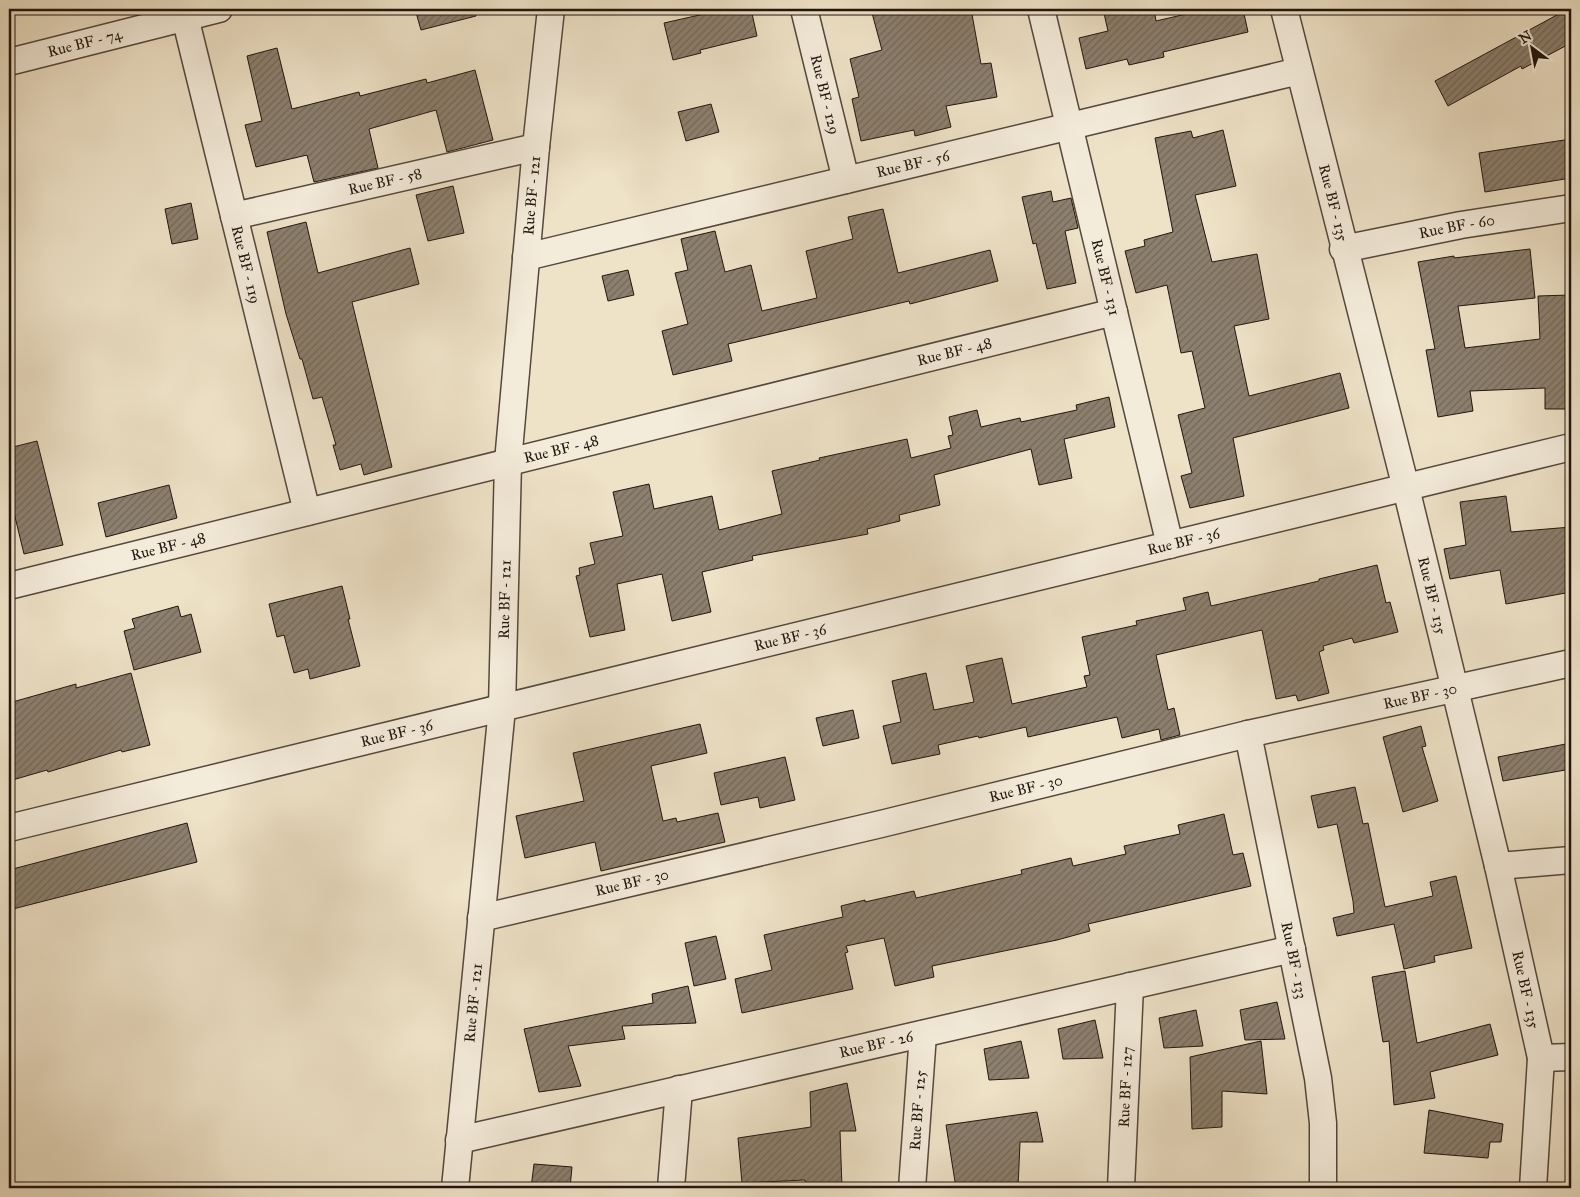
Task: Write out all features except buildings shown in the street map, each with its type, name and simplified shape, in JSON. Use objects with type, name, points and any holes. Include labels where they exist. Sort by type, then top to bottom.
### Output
[{"type":"street","name":"Rue BF - 74","points":[[9,62],[219,9]]},
{"type":"street","name":"Rue BF - 121","points":[[455,1188],[502,708],[508,462],[536,147],[552,9]]},
{"type":"street","name":"Rue BF - 129","points":[[804,9],[846,180]]},
{"type":"street","name":"Rue BF - 131","points":[[1041,9],[1170,545]]},
{"type":"street","name":"Rue BF - 135","points":[[1284,9],[1406,488],[1498,866],[1540,1058],[1533,1188]]},
{"type":"street","name":"Rue BF - 119","points":[[185,17],[307,512]]},
{"type":"street","name":"Rue BF - 56","points":[[526,257],[1299,71]]},
{"type":"street","name":"Rue BF - 58","points":[[234,216],[536,147]]},
{"type":"street","name":"Rue BF - 60","points":[[1344,249],[1461,225],[1571,208]]},
{"type":"street","name":"Rue BF - 48","points":[[9,586],[1114,312]]},
{"type":"street","name":"Rue BF - 36","points":[[9,828],[1571,447]]},
{"type":"street","name":"Rue BF - 30","points":[[481,918],[900,820],[1248,734],[1571,663]]},
{"type":"street","name":"Rue BF - 133","points":[[1248,734],[1318,1078],[1323,1122],[1323,1188]]},
{"type":"street","points":[[1498,866],[1571,860]]},
{"type":"street","name":"Rue BF - 26","points":[[459,1140],[1292,949]]},
{"type":"street","name":"Rue BF - 127","points":[[1121,1188],[1130,986]]},
{"type":"street","name":"Rue BF - 125","points":[[912,1188],[923,1034]]},
{"type":"street","points":[[1540,1058],[1571,1057]]},
{"type":"street","points":[[671,1188],[679,1089]]}]
